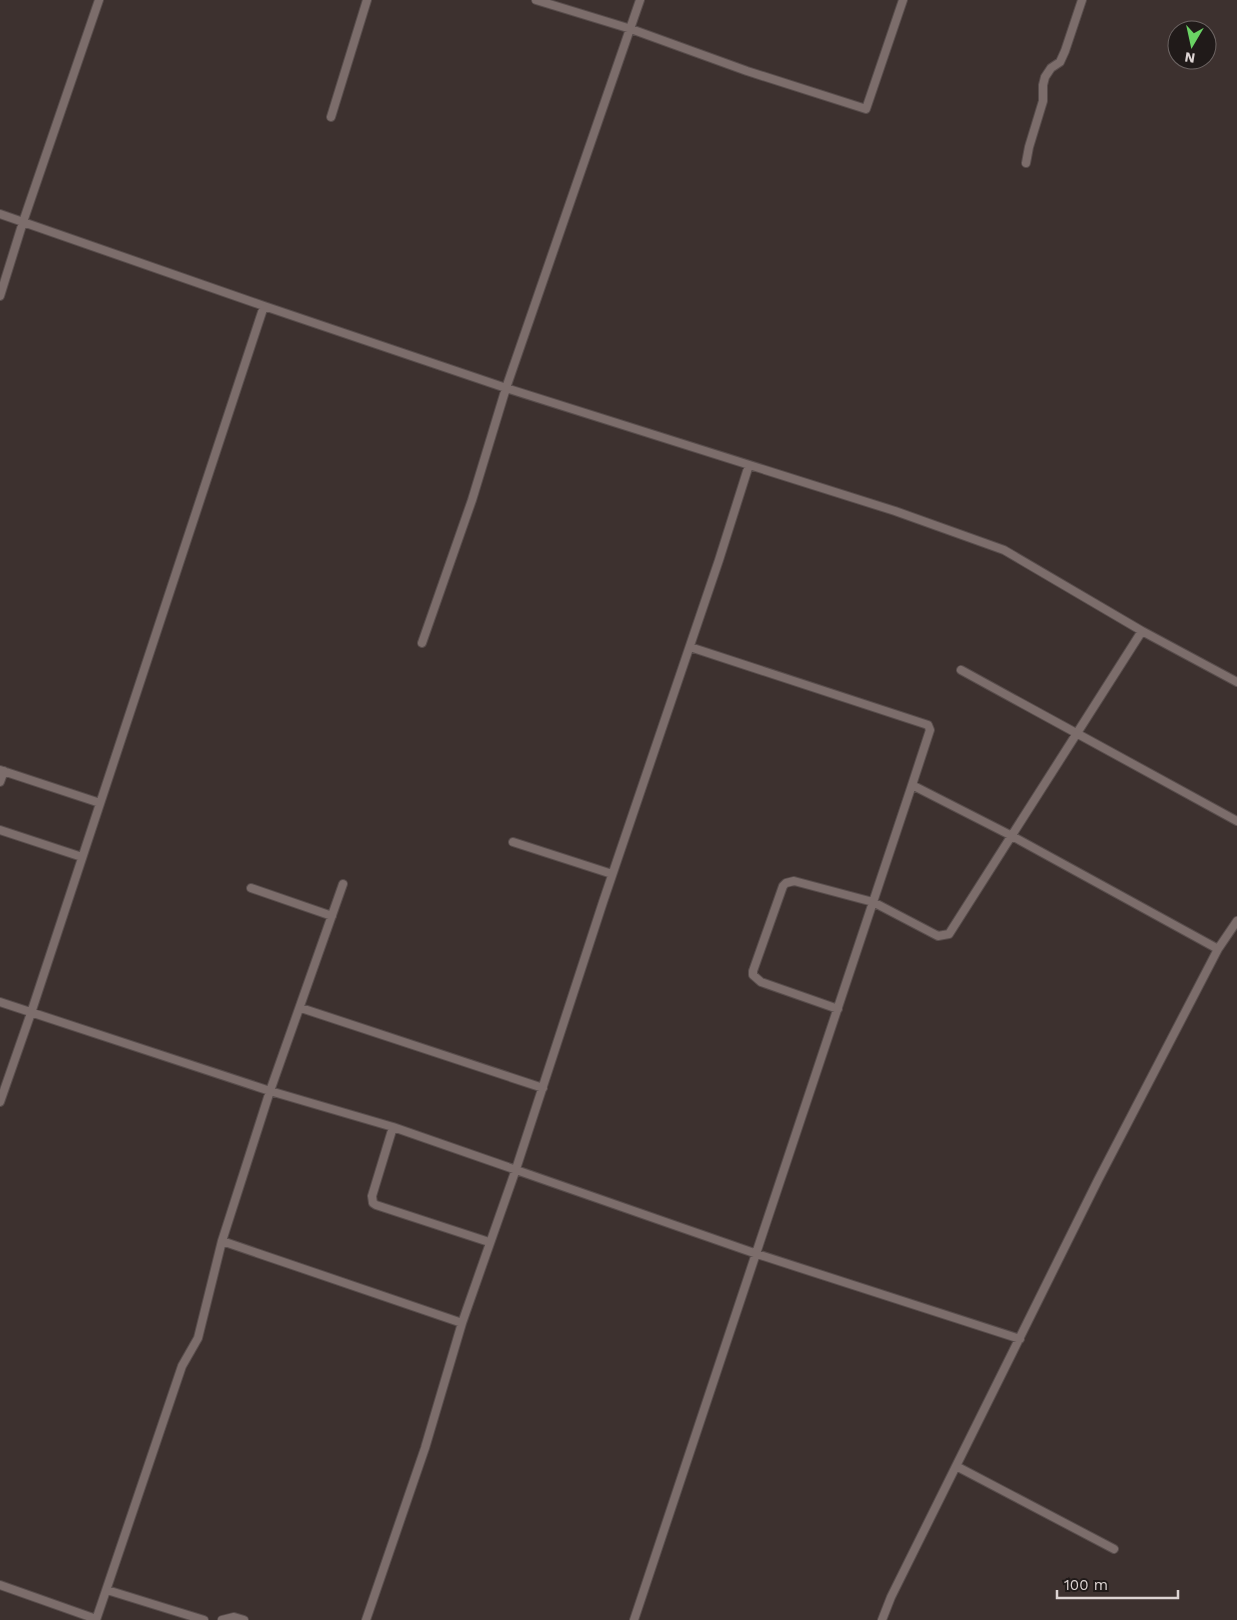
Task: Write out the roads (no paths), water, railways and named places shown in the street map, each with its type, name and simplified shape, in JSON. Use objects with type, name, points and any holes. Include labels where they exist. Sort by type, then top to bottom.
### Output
[{"type":"street","points":[[0,296],[99,0]]},
{"type":"street","points":[[331,117],[367,0]]},
{"type":"street","points":[[536,0],[548,2],[631,29],[747,71],[866,109],[904,0]]},
{"type":"street","points":[[422,643],[472,500],[506,388],[640,0]]},
{"type":"street","points":[[1026,162],[1043,101],[1045,77],[1051,68],[1060,62],[1066,51],[1082,0]]},
{"type":"street","points":[[0,214],[506,388],[895,511],[1004,550],[1142,630],[1237,682]]},
{"type":"street","points":[[0,1102],[264,306]]},
{"type":"street","points":[[366,1620],[425,1448],[462,1323],[516,1169],[612,874],[690,647],[749,465]]},
{"type":"street","points":[[838,1009],[761,982],[753,976],[753,971],[783,886],[786,883],[798,882],[873,902],[938,936],[949,934],[1142,630]]},
{"type":"street","points":[[634,1620],[930,730],[928,725],[690,647]]},
{"type":"street","points":[[961,670],[1237,821]]},
{"type":"street","points":[[0,782],[2,770],[100,803]]},
{"type":"street","points":[[912,785],[1012,836],[1218,949]]},
{"type":"street","points":[[0,830],[82,857]]},
{"type":"street","points":[[513,842],[612,874]]},
{"type":"street","points":[[0,1585],[96,1619],[182,1366],[198,1338],[222,1241],[270,1092],[343,884]]},
{"type":"street","points":[[251,888],[332,916]]},
{"type":"street","points":[[882,1620],[891,1597],[1098,1180],[1218,949],[1237,921]]},
{"type":"street","points":[[0,1002],[270,1092],[394,1127],[757,1254],[1020,1339]]},
{"type":"street","points":[[301,1008],[542,1088]]},
{"type":"street","points":[[394,1127],[372,1196],[373,1203],[490,1242]]},
{"type":"street","points":[[222,1241],[462,1323]]},
{"type":"street","points":[[956,1466],[1114,1549]]},
{"type":"street","points":[[107,1590],[204,1620]]},
{"type":"street","points":[[222,1620],[234,1617],[244,1620]]}]
